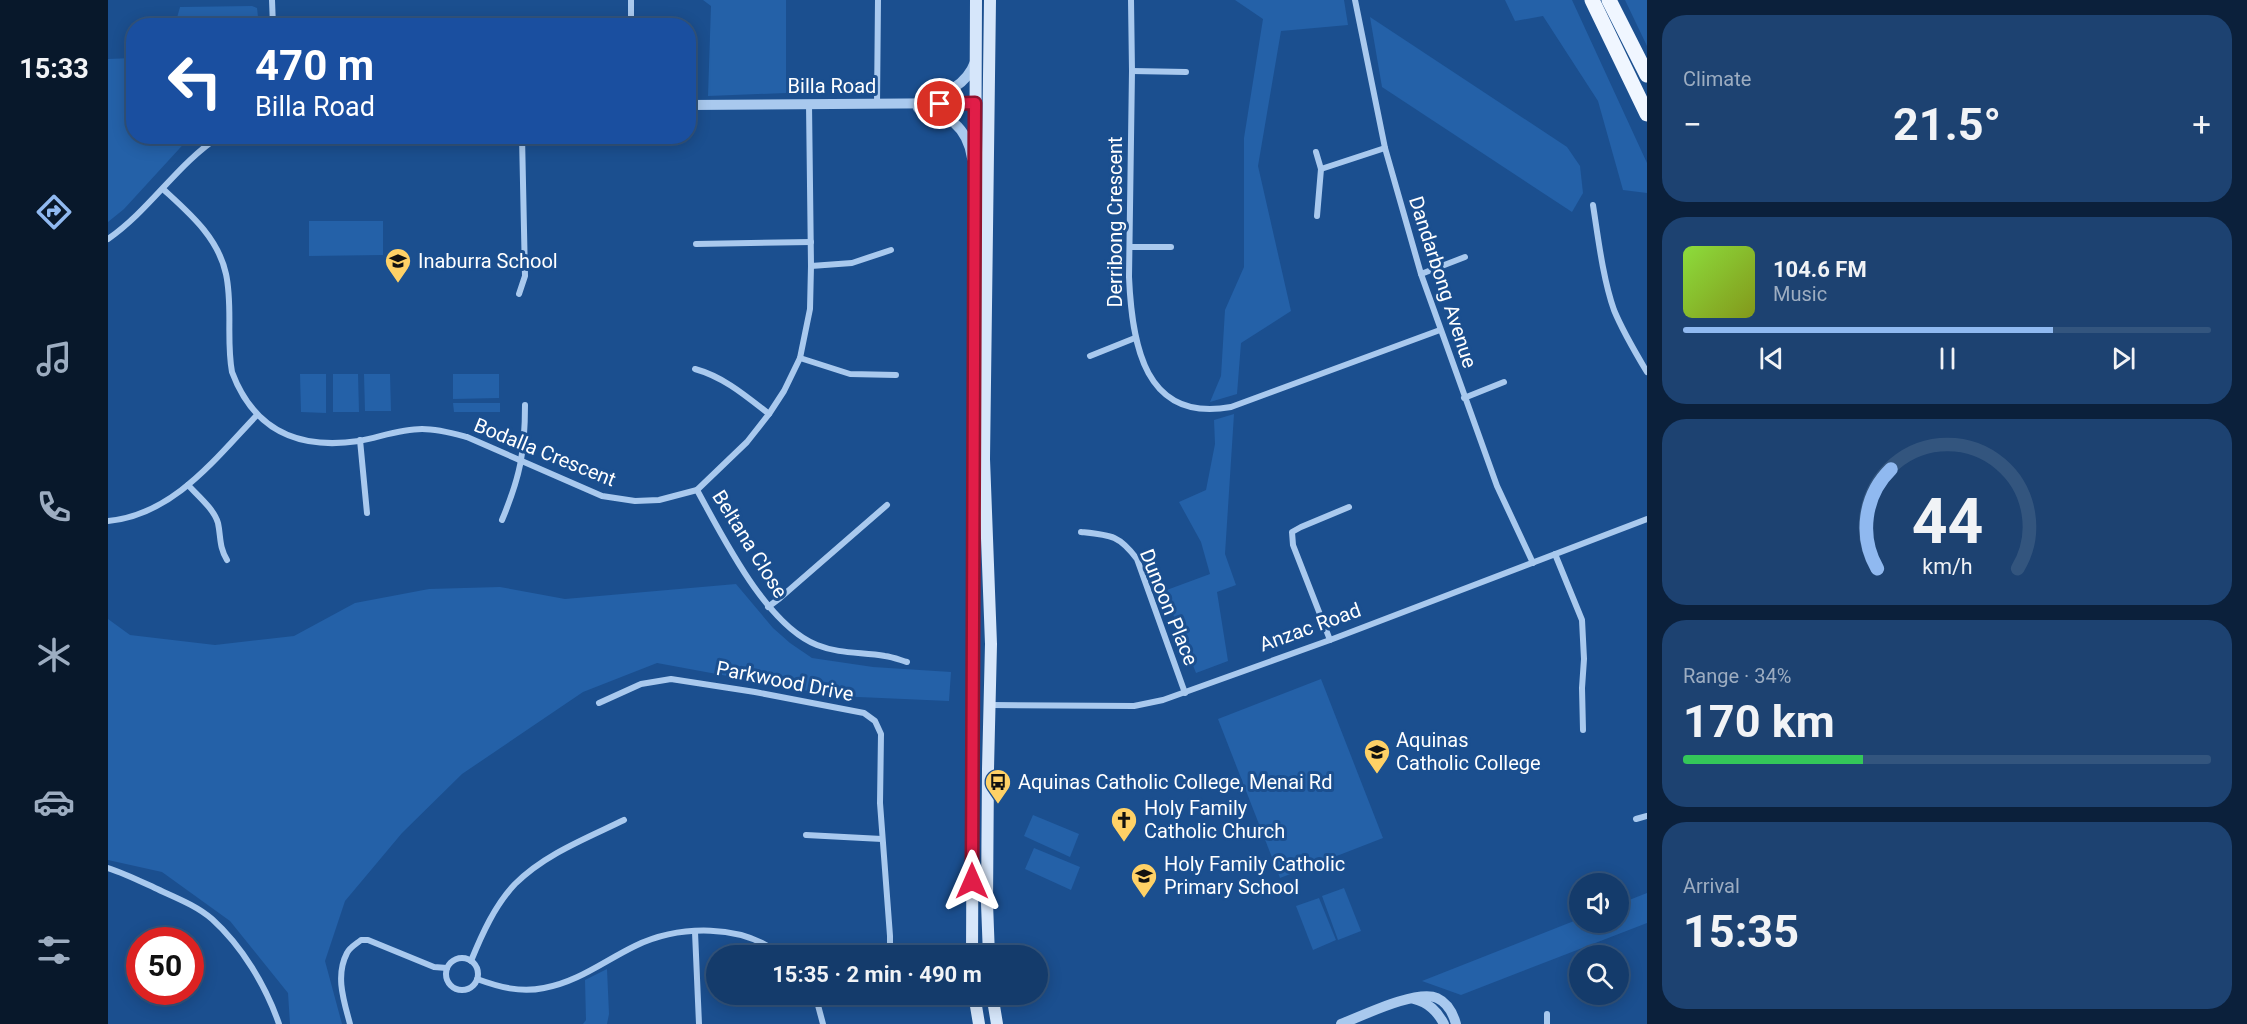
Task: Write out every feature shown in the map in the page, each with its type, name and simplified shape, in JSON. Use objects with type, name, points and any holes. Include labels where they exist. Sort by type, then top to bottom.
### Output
[{"type":"main road","points":[[972,945],[976,0]]},
{"type":"main road","points":[[989,945],[987,903],[991,644],[984,459],[990,0]]},
{"type":"main road","points":[[1592,0],[1647,114]]},
{"type":"main road","points":[[1609,0],[1647,75]]},
{"type":"main road","points":[[975,103],[984,88],[989,50]]},
{"type":"main road","points":[[975,103],[984,117],[987,146]]},
{"type":"main road","name":"Anzac Road","points":[[973,705],[991,705]]},
{"type":"main road","points":[[976,1005],[979,1024]]},
{"type":"main road","points":[[994,1005],[997,1024]]},
{"type":"street","points":[[272,0],[273,18]]},
{"type":"street","points":[[631,0],[631,18]]},
{"type":"street","points":[[877,105],[878,0]]},
{"type":"street","name":"Derribong Crescent","points":[[1131,0],[1130,310],[1139,353],[1156,384],[1171,399],[1183,406],[1211,411],[1231,407],[1440,330]]},
{"type":"street","name":"Dandarbong Avenue","points":[[1355,0],[1385,148],[1421,274],[1497,486],[1533,563]]},
{"type":"street","points":[[894,105],[921,101],[958,86],[967,77],[975,63]]},
{"type":"street","points":[[1132,71],[1186,72]]},
{"type":"street","name":"Billa Road","points":[[696,105],[975,103]]},
{"type":"street","name":"Bodalla Crescent","points":[[163,189],[191,215],[215,244],[222,258],[227,275],[232,372],[245,400],[257,416],[276,429],[303,441],[323,444],[360,440],[417,429],[445,431],[467,436],[602,496],[619,500],[659,500],[697,490],[747,442],[784,391],[800,358],[810,309],[809,104]]},
{"type":"street","points":[[894,105],[937,113],[965,133],[969,142],[975,191]]},
{"type":"street","points":[[108,239],[124,228],[197,153],[209,144]]},
{"type":"street","points":[[519,294],[525,276],[522,144]]},
{"type":"street","points":[[1321,170],[1385,148]]},
{"type":"street","points":[[1316,152],[1321,170],[1317,216]]},
{"type":"street","points":[[1593,205],[1601,254],[1614,308],[1632,348],[1647,372]]},
{"type":"street","points":[[696,244],[811,242]]},
{"type":"street","points":[[1130,247],[1171,247]]},
{"type":"street","points":[[811,266],[852,263],[891,250]]},
{"type":"street","points":[[1421,274],[1465,257]]},
{"type":"street","points":[[1090,356],[1135,338]]},
{"type":"street","points":[[800,358],[850,374],[896,375]]},
{"type":"street","points":[[695,369],[714,375],[769,414]]},
{"type":"street","points":[[1464,398],[1504,382]]},
{"type":"street","points":[[502,520],[520,475],[523,460],[525,405]]},
{"type":"street","points":[[108,521],[121,520],[146,512],[188,486],[257,416]]},
{"type":"street","points":[[360,440],[367,513]]},
{"type":"street","points":[[188,486],[213,513],[217,521],[220,544],[227,560]]},
{"type":"street","name":"Beltana Close","points":[[697,490],[768,607],[786,625],[815,645],[836,651],[887,656],[908,662]]},
{"type":"street","points":[[768,607],[887,505]]},
{"type":"street","points":[[1330,640],[1297,555],[1293,532],[1349,507]]},
{"type":"street","name":"Anzac Road","points":[[991,705],[1134,706],[1150,704],[1330,640],[1647,519]]},
{"type":"street","name":"Dunoon Place","points":[[1081,532],[1106,535],[1125,543],[1137,559],[1185,693]]},
{"type":"street","points":[[1556,554],[1581,620],[1584,659],[1583,730]]},
{"type":"street","name":"Parkwood Drive","points":[[599,703],[641,684],[671,679],[756,692],[864,713],[875,721],[881,734],[880,803],[890,945]]},
{"type":"street","points":[[1636,819],[1647,816]]},
{"type":"street","points":[[471,961],[484,930],[514,885],[555,855],[624,820]]},
{"type":"street","points":[[806,835],[882,839]]},
{"type":"street","points":[[108,868],[187,903],[211,918],[233,942],[264,989],[279,1024]]},
{"type":"street","points":[[477,979],[509,989],[544,988],[569,981],[654,938],[695,932],[714,931],[735,934],[767,945]]},
{"type":"street","points":[[695,932],[699,1024]]},
{"type":"street","points":[[350,1024],[341,990],[343,967],[347,951],[360,940],[368,940],[434,967],[447,968],[457,959],[471,961],[477,969],[477,979],[472,987],[457,989],[449,983],[447,968]]},
{"type":"street","points":[[1341,1024],[1411,998],[1425,996],[1435,997],[1445,1003],[1456,1024]]},
{"type":"street","points":[[1411,998],[1425,1002],[1438,1013],[1444,1024]]},
{"type":"street","points":[[819,1005],[824,1024]]},
{"type":"street","points":[[1547,1014],[1547,1024]]},
{"type":"shaded area","points":[[703,0],[786,0],[786,93],[708,96],[711,6]]},
{"type":"shaded area","points":[[1235,0],[1344,0],[1348,25],[1281,31],[1258,166],[1291,311],[1241,343],[1237,394],[1210,402],[1221,376],[1225,310],[1244,267],[1244,138],[1263,19]]},
{"type":"shaded area","points":[[1505,0],[1572,0],[1647,163],[1647,193],[1623,190],[1598,101],[1543,16],[1515,21]]},
{"type":"shaded area","points":[[1625,0],[1647,0],[1647,46]]},
{"type":"shaded area","points":[[252,6],[257,8],[258,18],[177,18],[180,7]]},
{"type":"shaded area","points":[[1370,17],[1567,147],[1580,166],[1583,193],[1572,212],[1382,87]]},
{"type":"shaded area","points":[[126,58],[126,144],[184,144],[124,209],[108,222],[108,59]]},
{"type":"shaded area","points":[[309,221],[383,221],[383,255],[309,256]]},
{"type":"shaded area","points":[[300,374],[326,374],[326,413],[301,412]]},
{"type":"shaded area","points":[[333,374],[358,374],[359,412],[333,412]]},
{"type":"shaded area","points":[[364,374],[390,374],[391,411],[365,411]]},
{"type":"shaded area","points":[[453,374],[499,374],[499,398],[453,399]]},
{"type":"shaded area","points":[[453,403],[500,403],[500,412],[454,412]]},
{"type":"shaded area","points":[[1234,414],[1225,554],[1236,585],[1217,592],[1228,661],[1196,673],[1164,591],[1210,574],[1201,542],[1179,502],[1206,490],[1215,444],[1214,420]]},
{"type":"shaded area","points":[[736,584],[773,628],[812,658],[873,667],[951,672],[949,701],[836,696],[657,663],[583,692],[462,774],[402,833],[345,901],[325,961],[342,1024],[290,1024],[288,993],[230,921],[162,872],[108,860],[108,619],[130,635],[215,645],[294,636],[355,603],[429,589],[500,587],[565,599]]},
{"type":"shaded area","points":[[1321,679],[1383,838],[1280,878],[1218,719]]},
{"type":"shaded area","points":[[1033,815],[1079,834],[1070,857],[1024,836]]},
{"type":"shaded area","points":[[1034,848],[1080,867],[1071,890],[1025,869]]},
{"type":"shaded area","points":[[1344,888],[1361,931],[1338,940],[1322,896]]},
{"type":"shaded area","points":[[1647,893],[1647,923],[1629,930],[1629,900]]},
{"type":"shaded area","points":[[1319,898],[1336,940],[1313,950],[1296,906]]},
{"type":"shaded area","points":[[1569,923],[1569,933],[1621,933],[1590,945],[1569,945],[1569,953],[1461,995],[1422,981]]},
{"type":"shaded area","points":[[607,969],[609,1014],[607,1024],[583,1024],[586,1020],[585,980]]},
{"type":"place","name":"Inaburra School","points":[[398,284]]},
{"type":"place","name":"Aquinas Catholic College","points":[[1377,775]]},
{"type":"place","name":"Aquinas Catholic College, Menai Rd","points":[[998,805]]},
{"type":"place","name":"Holy Family Catholic Church","points":[[1124,843]]},
{"type":"place","name":"Holy Family Catholic Primary School","points":[[1144,899]]},
{"type":"route","points":[[940,104],[975,103],[972,881]]}]
